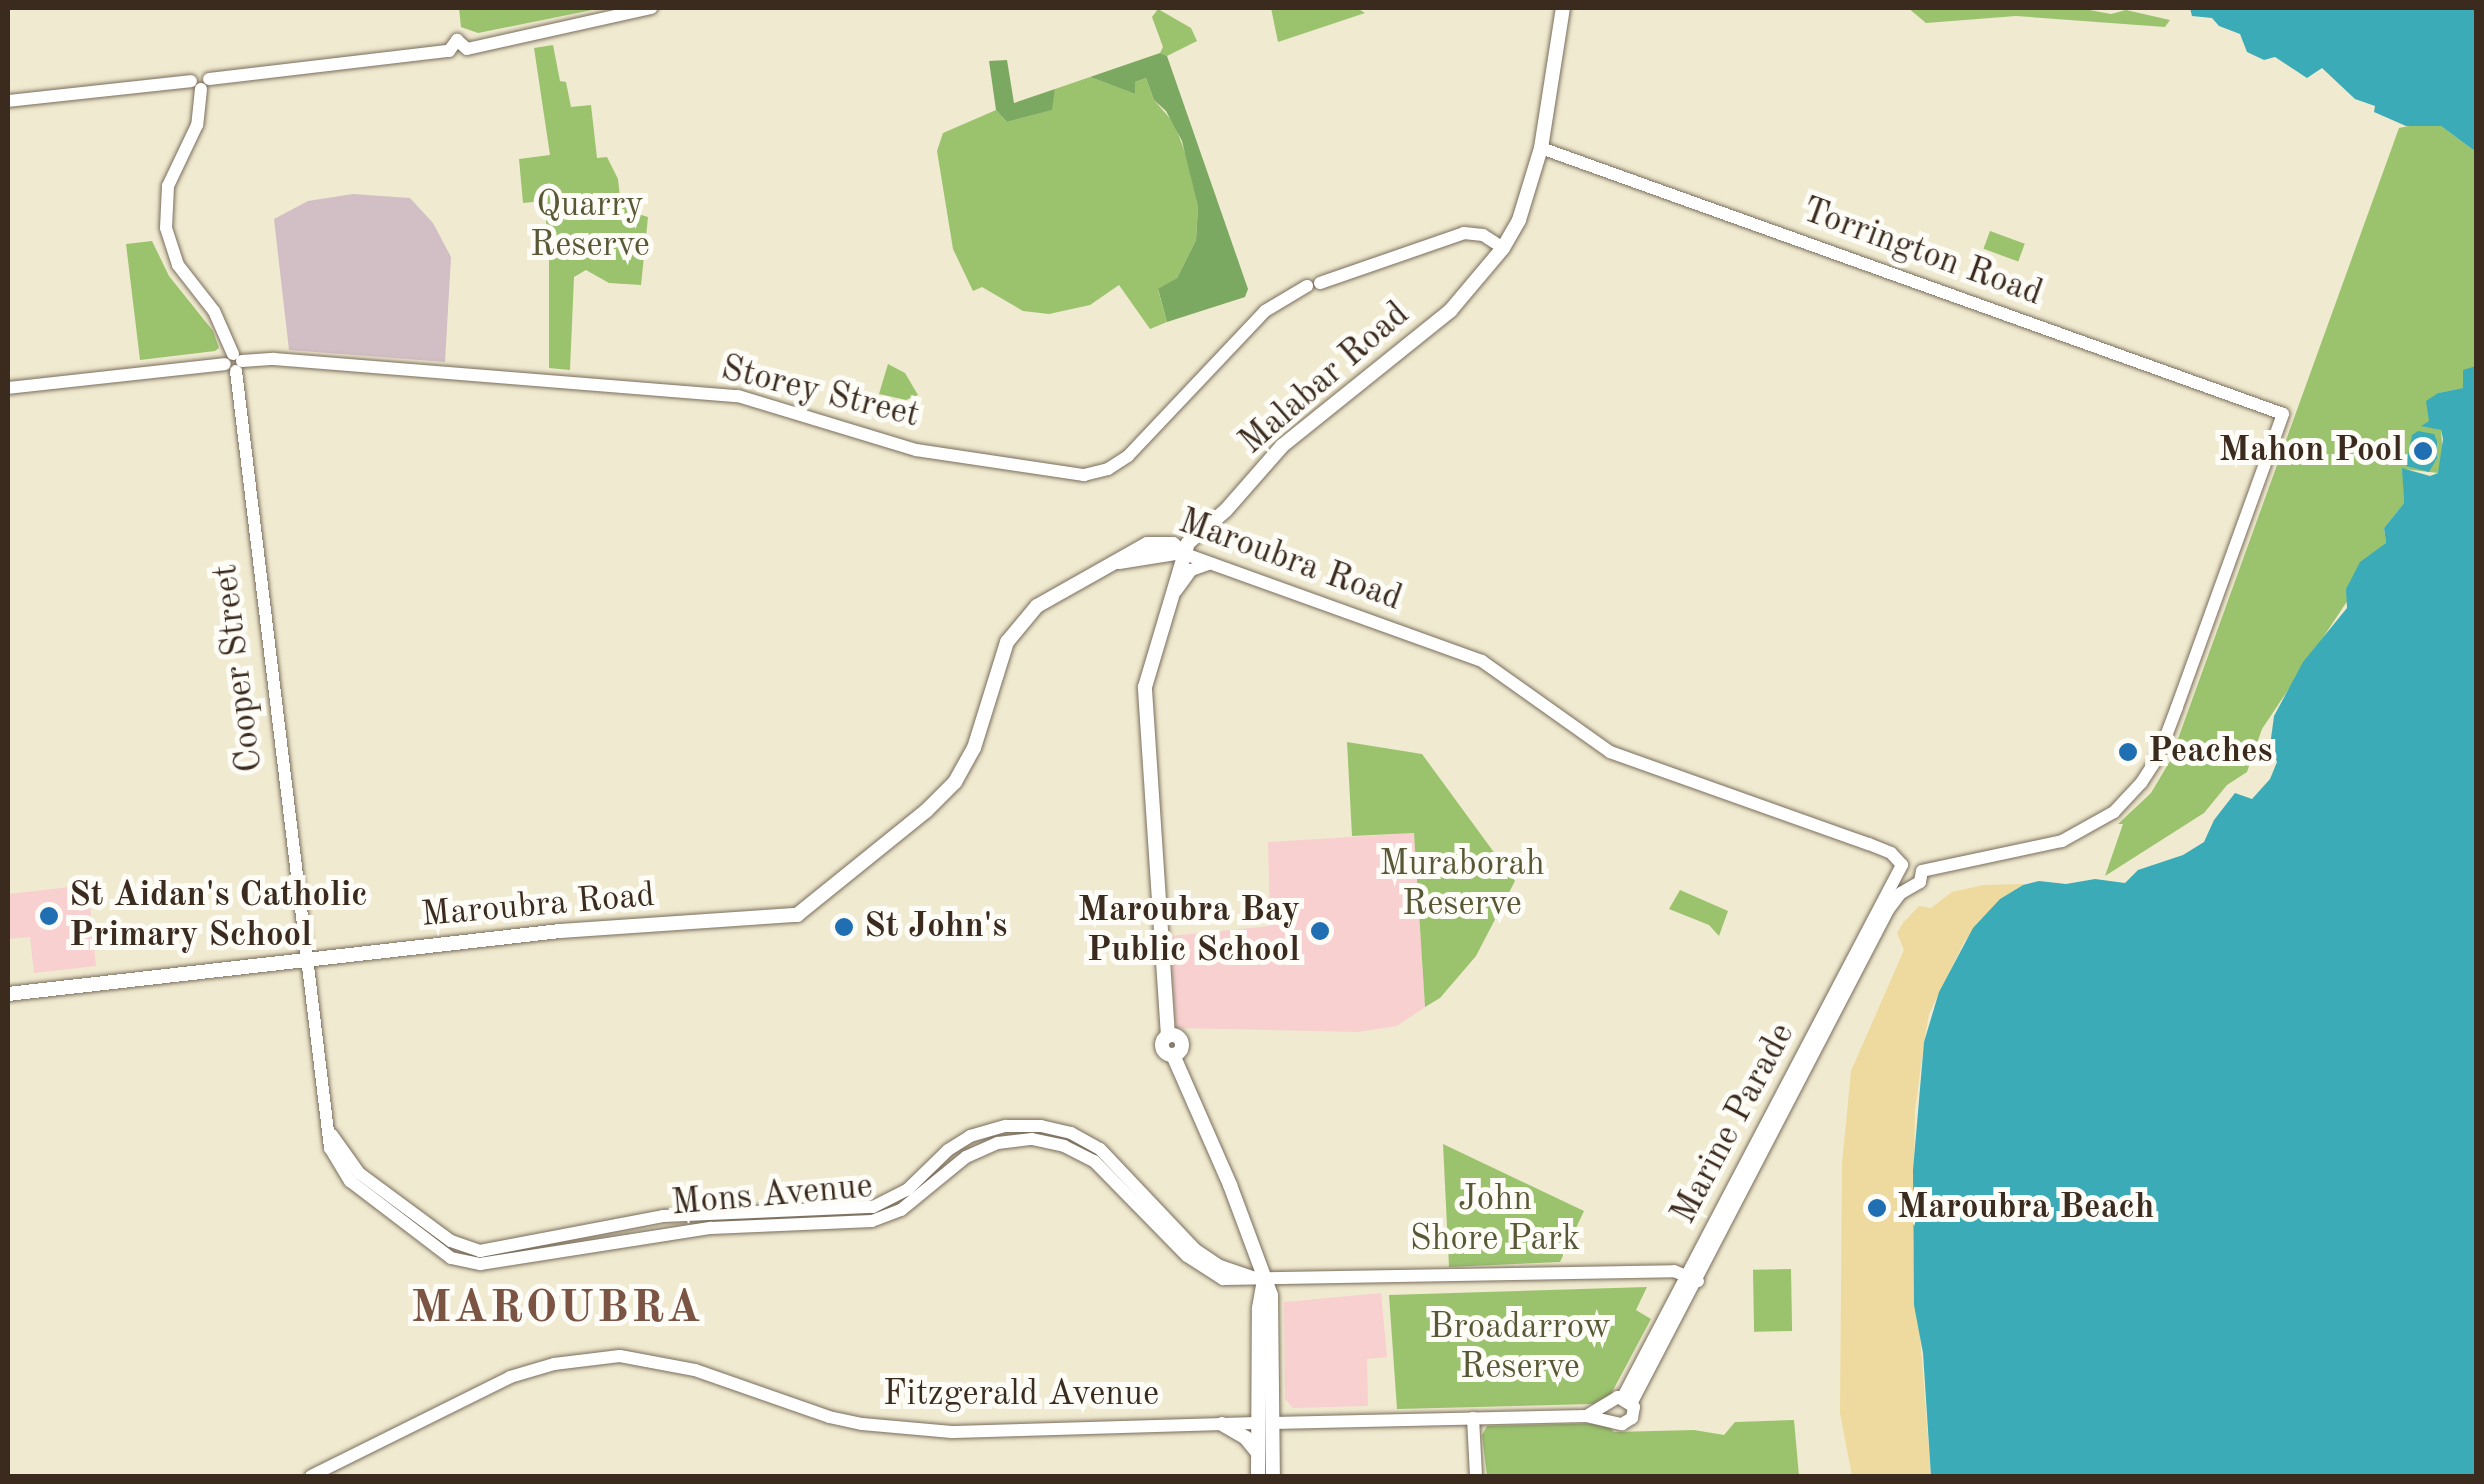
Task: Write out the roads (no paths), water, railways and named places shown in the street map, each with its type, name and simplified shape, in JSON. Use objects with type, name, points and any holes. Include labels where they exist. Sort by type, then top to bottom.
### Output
[{"type":"main road","name":"Malabar Road","points":[[1264,1281],[1230,1185],[1173,1055],[1182,1044],[1177,1036],[1168,1036],[1145,687],[1192,535],[1210,524],[1282,446],[1450,312],[1502,248],[1519,220],[1541,148],[1564,8]]},
{"type":"main road","points":[[1147,544],[1196,524],[1210,524]]},
{"type":"main road","name":"Maroubra Road","points":[[8,994],[560,932],[776,918],[806,911],[954,782],[974,748],[1002,653],[1021,622],[1064,587],[1119,562],[1147,544],[1172,544],[1185,554]]},
{"type":"main road","points":[[1119,562],[1159,553],[1185,554]]},
{"type":"main road","points":[[1264,1281],[1259,1308],[1273,1476]]},
{"type":"main road","points":[[1258,1476],[1258,1454],[1266,1423]]},
{"type":"main road","points":[[1222,1424],[1246,1438],[1258,1454]]},
{"type":"street","points":[[8,101],[201,83],[449,51],[460,59],[467,49],[651,8]]},
{"type":"street","name":"Cooper Street","points":[[201,83],[197,124],[168,186],[166,228],[182,272],[214,311],[234,362],[304,959]]},
{"type":"street","name":"Torrington Road","points":[[1541,148],[2283,414],[2177,707],[2158,756],[2141,784],[2114,812],[2062,841],[1922,871]]},
{"type":"street","name":"Storey Street","points":[[8,388],[274,359],[738,396],[916,450],[1084,475],[1108,470],[1128,456],[1265,312],[1314,284],[1464,233],[1482,235],[1502,248]]},
{"type":"street","name":"Maroubra Road","points":[[1185,554],[1482,662],[1610,752],[1870,844],[1890,853],[1903,877],[1914,862],[1922,871]]},
{"type":"street","points":[[1172,596],[1194,568],[1210,564]]},
{"type":"street","name":"Marine Parade","points":[[1627,1400],[1878,906],[1903,877],[1920,882],[1922,871]]},
{"type":"street","name":"Mons Avenue","points":[[304,959],[310,976],[332,1135],[330,1148],[350,1181],[441,1251],[464,1263],[498,1262],[711,1228],[872,1221],[902,1210],[966,1156],[998,1143],[1032,1140],[1064,1146],[1094,1161],[1178,1248],[1209,1273],[1237,1282],[1674,1271],[1692,1278]]},
{"type":"street","name":"Fitzgerald Avenue","points":[[311,1476],[510,1378],[554,1364],[620,1356],[695,1370],[830,1418],[952,1432],[1609,1413]]},
{"type":"street","points":[[1611,1400],[1627,1400],[1634,1410],[1629,1421],[1620,1424],[1609,1413],[1611,1400]]},
{"type":"street","points":[[1473,1418],[1476,1476]]},
{"type":"water","points":[[2190,8],[2476,8],[2476,152],[2441,126],[2406,126],[2374,112],[2375,106],[2355,99],[2322,68],[2307,78],[2275,57],[2264,60],[2247,52],[2240,34],[2219,26],[2212,18],[2192,16]]},
{"type":"water","points":[[2476,366],[2476,1476],[1931,1476],[1923,1353],[1914,1305],[1913,1170],[1924,1042],[1939,992],[1973,928],[2000,899],[2023,885],[2039,881],[2066,884],[2095,879],[2125,883],[2138,870],[2183,855],[2204,842],[2214,820],[2235,793],[2252,799],[2270,779],[2277,762],[2270,746],[2274,716],[2303,662],[2347,608],[2346,589],[2360,562],[2386,543],[2384,528],[2404,503],[2402,468],[2430,476],[2438,473],[2443,439],[2441,430],[2421,426],[2429,421],[2426,401],[2438,393],[2463,388],[2463,370]]},
{"type":"water","name":"Mahon Pool","points":[[2418,431],[2434,434],[2437,441],[2437,458],[2429,472],[2406,466],[2412,435]]},
{"type":"place","name":"Mahon Pool","points":[[2423,451]]},
{"type":"place","name":"Peaches","points":[[2128,752]]},
{"type":"place","name":"St Aidan's Catholic Primary School","points":[[49,916]]},
{"type":"place","name":"St John's","points":[[844,927]]},
{"type":"place","name":"Maroubra Bay Public School","points":[[1320,931]]},
{"type":"place","name":"Maroubra Beach","points":[[1877,1208]]},
{"type":"district","name":"MAROUBRA","points":[[557,1310]]},
{"type":"park label","name":"Quarry Reserve","points":[[590,226]]},
{"type":"park label","name":"Muraborah Reserve","points":[[1462,885]]},
{"type":"park label","name":"John Shore Park","points":[[1495,1220]]},
{"type":"park label","name":"Broadarrow Reserve","points":[[1520,1348]]}]
